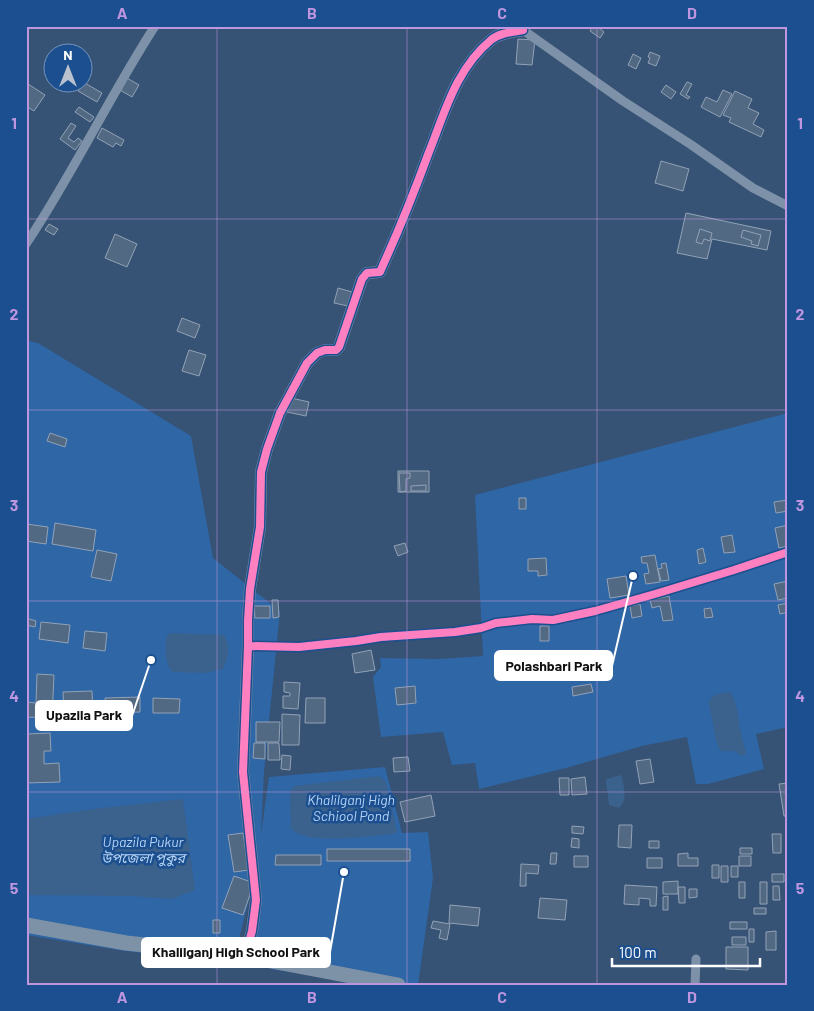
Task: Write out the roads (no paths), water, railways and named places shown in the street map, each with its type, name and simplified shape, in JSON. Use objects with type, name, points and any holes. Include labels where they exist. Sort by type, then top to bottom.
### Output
[{"type":"highway","points":[[26,925],[126,943],[245,956],[368,982],[398,985]]},
{"type":"street","points":[[26,244],[51,207],[155,26]]},
{"type":"street","points":[[245,956],[252,931],[256,900],[243,772],[248,620],[250,589],[260,527],[262,472],[267,449],[280,413],[308,363],[316,353],[325,350],[336,350],[339,347],[362,279],[367,273],[380,272],[410,204],[438,127],[460,77],[476,54],[492,39],[523,28],[623,101],[690,144],[753,188],[788,206]]},
{"type":"street","points":[[248,646],[299,647],[391,636],[455,632],[482,628],[496,623],[532,618],[552,620],[595,611],[655,594],[788,552]]},
{"type":"street","points":[[695,985],[696,959]]},
{"type":"water","points":[[170,633],[224,635],[228,643],[228,652],[223,669],[206,673],[173,672],[168,665],[166,656],[166,638]]},
{"type":"water","points":[[730,692],[737,708],[746,751],[743,756],[735,751],[721,751],[717,744],[709,703],[712,697]]},
{"type":"water","points":[[620,775],[625,793],[624,801],[619,808],[609,805],[606,781]]},
{"type":"water","name":"Khalilganj High Schiool Pond","points":[[379,776],[386,782],[397,832],[354,838],[323,838],[298,834],[291,828],[290,791],[295,786]]},
{"type":"water","name":"Upazila Pukur উপজেলা পুকুর","points":[[183,799],[195,890],[172,899],[129,896],[26,895],[26,819]]},
{"type":"place","name":"Polashbari Park","points":[[633,576]]},
{"type":"place","name":"Upazila Park","points":[[151,660]]},
{"type":"place","name":"Khalilganj High School Park","points":[[344,872]]}]
